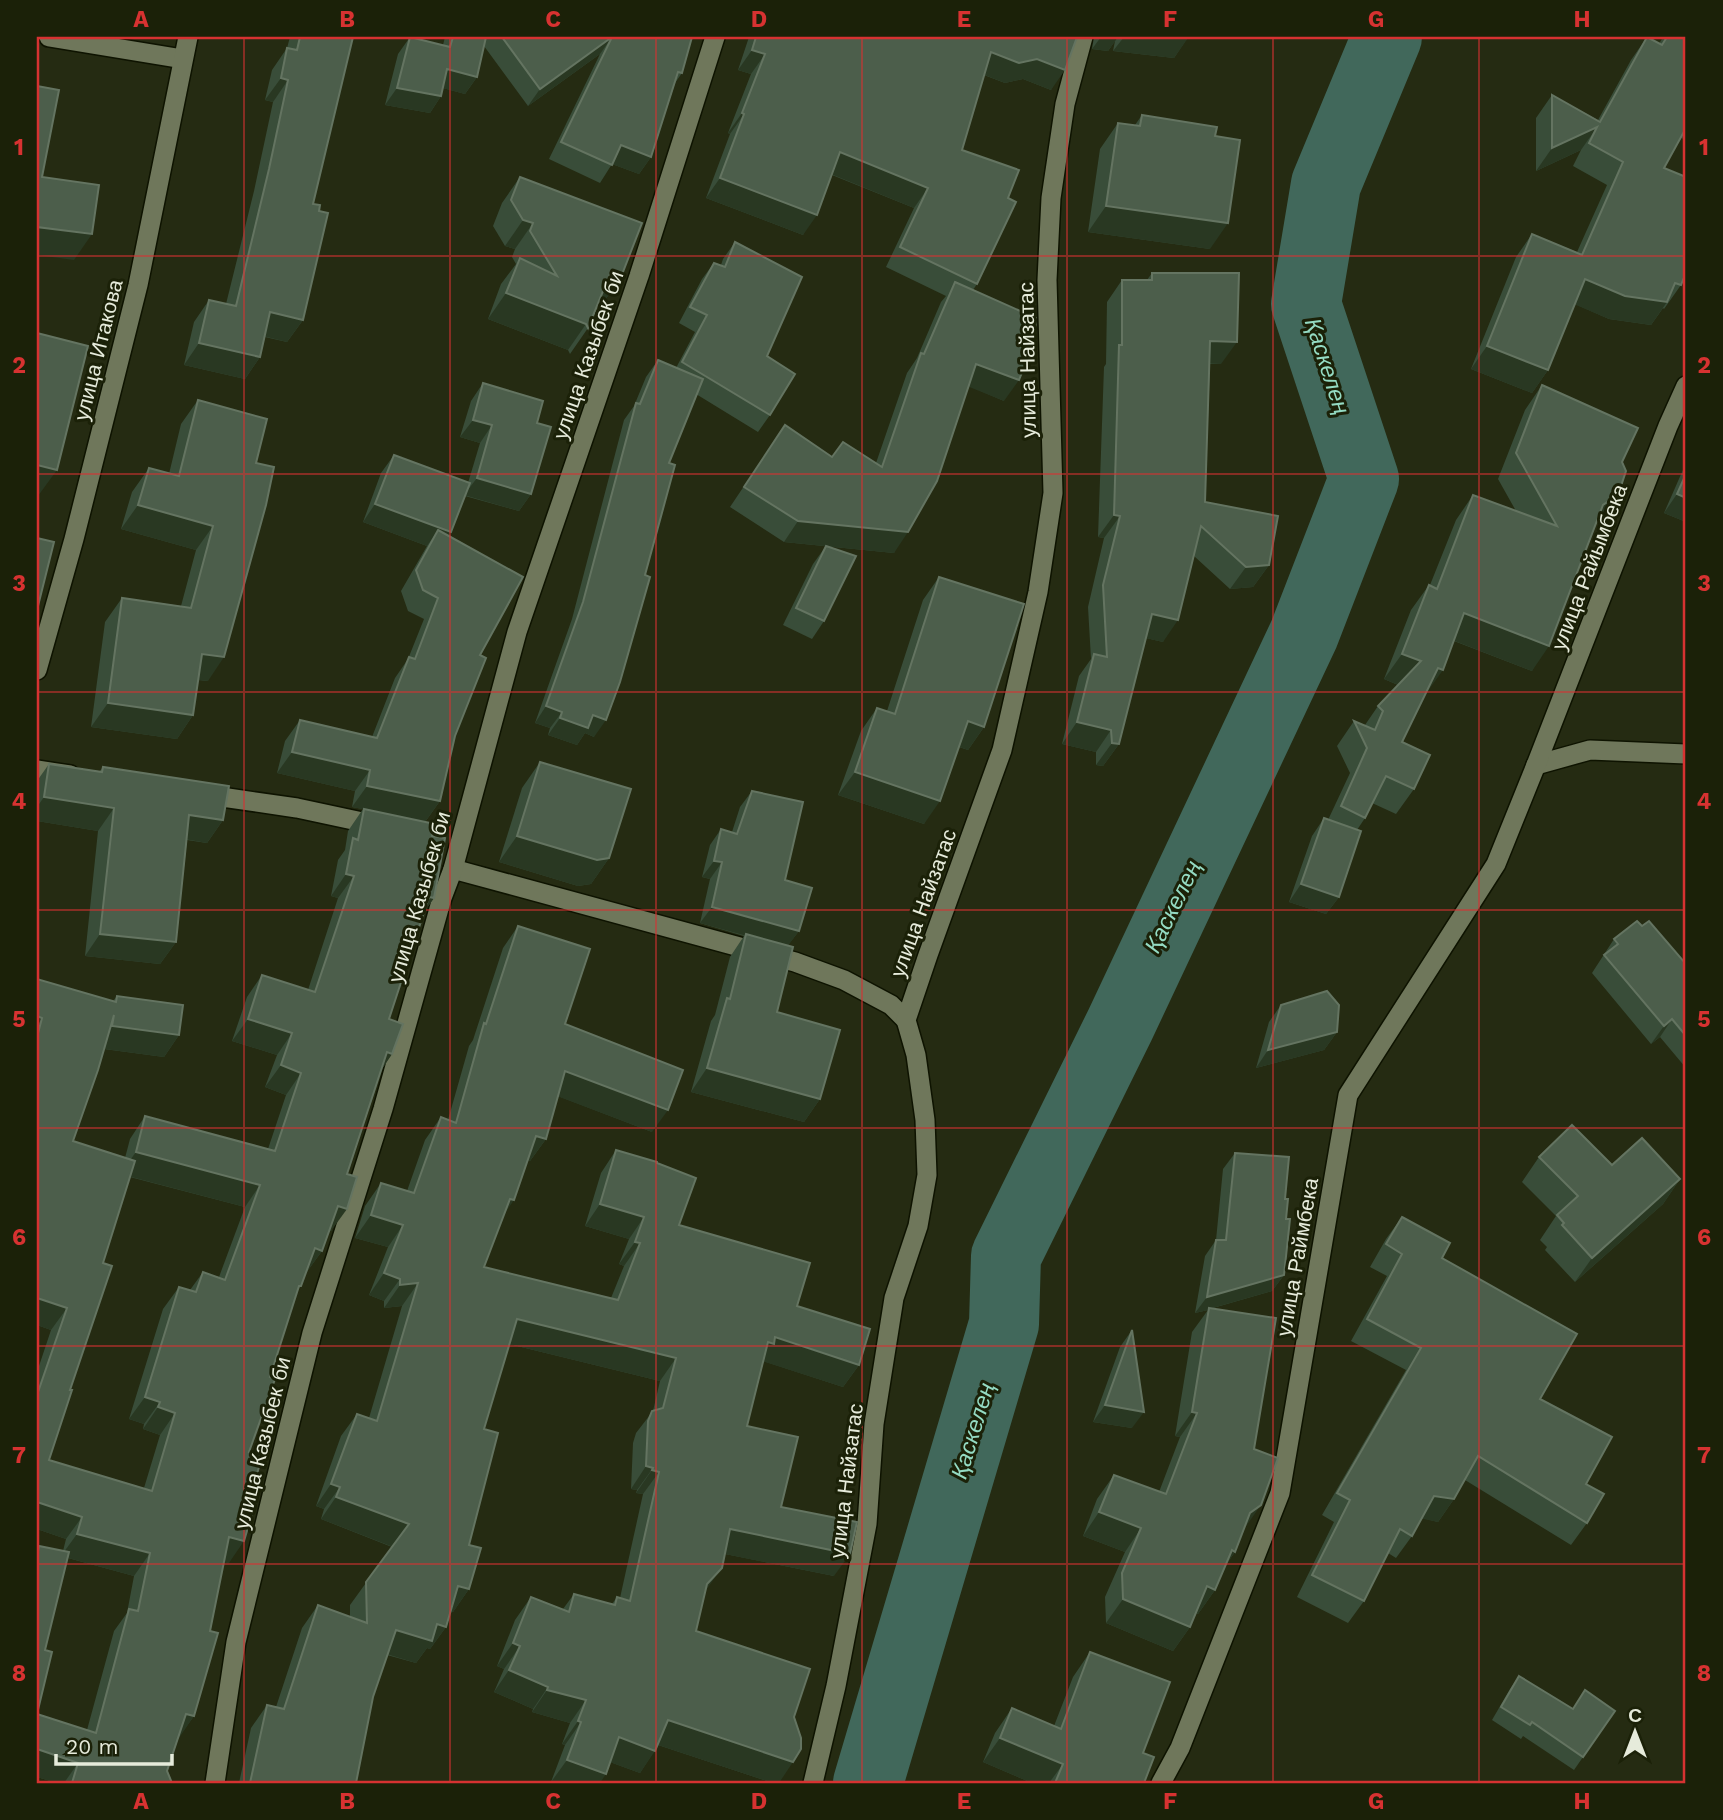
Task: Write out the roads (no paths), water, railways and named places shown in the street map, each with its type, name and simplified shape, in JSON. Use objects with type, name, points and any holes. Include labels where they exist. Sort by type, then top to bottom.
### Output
[{"type":"street","points":[[49,37],[183,59]]},
{"type":"street","name":"улица Итакова","points":[[37,670],[74,539],[138,285],[188,37]]},
{"type":"street","name":"улица Казыбек би","points":[[215,1783],[236,1642],[312,1333],[383,1109],[442,898],[453,869],[452,840],[517,632],[639,276],[715,37]]},
{"type":"street","name":"улица Найзатас","points":[[813,1783],[836,1686],[867,1524],[874,1424],[894,1298],[918,1226],[927,1175],[925,1120],[916,1055],[906,1020],[1002,750],[1038,592],[1053,493],[1047,280],[1051,198],[1065,104],[1083,37]]},
{"type":"street","name":"улица Райымбека","points":[[1536,765],[1686,386]]},
{"type":"street","points":[[1536,765],[1590,750],[1686,754]]},
{"type":"street","name":"улица Раймбека","points":[[1161,1783],[1180,1748],[1280,1493],[1348,1095],[1496,864],[1536,765]]},
{"type":"street","points":[[37,770],[92,778]]},
{"type":"street","points":[[187,792],[297,808],[393,828]]},
{"type":"street","points":[[453,869],[795,962],[844,980],[867,992],[891,1005],[906,1020]]},
{"type":"waterway","name":"Қаскелең","points":[[868,1783],[1004,1324],[1006,1256],[1120,1025],[1304,634],[1364,479],[1306,304],[1326,184],[1387,37]]}]
